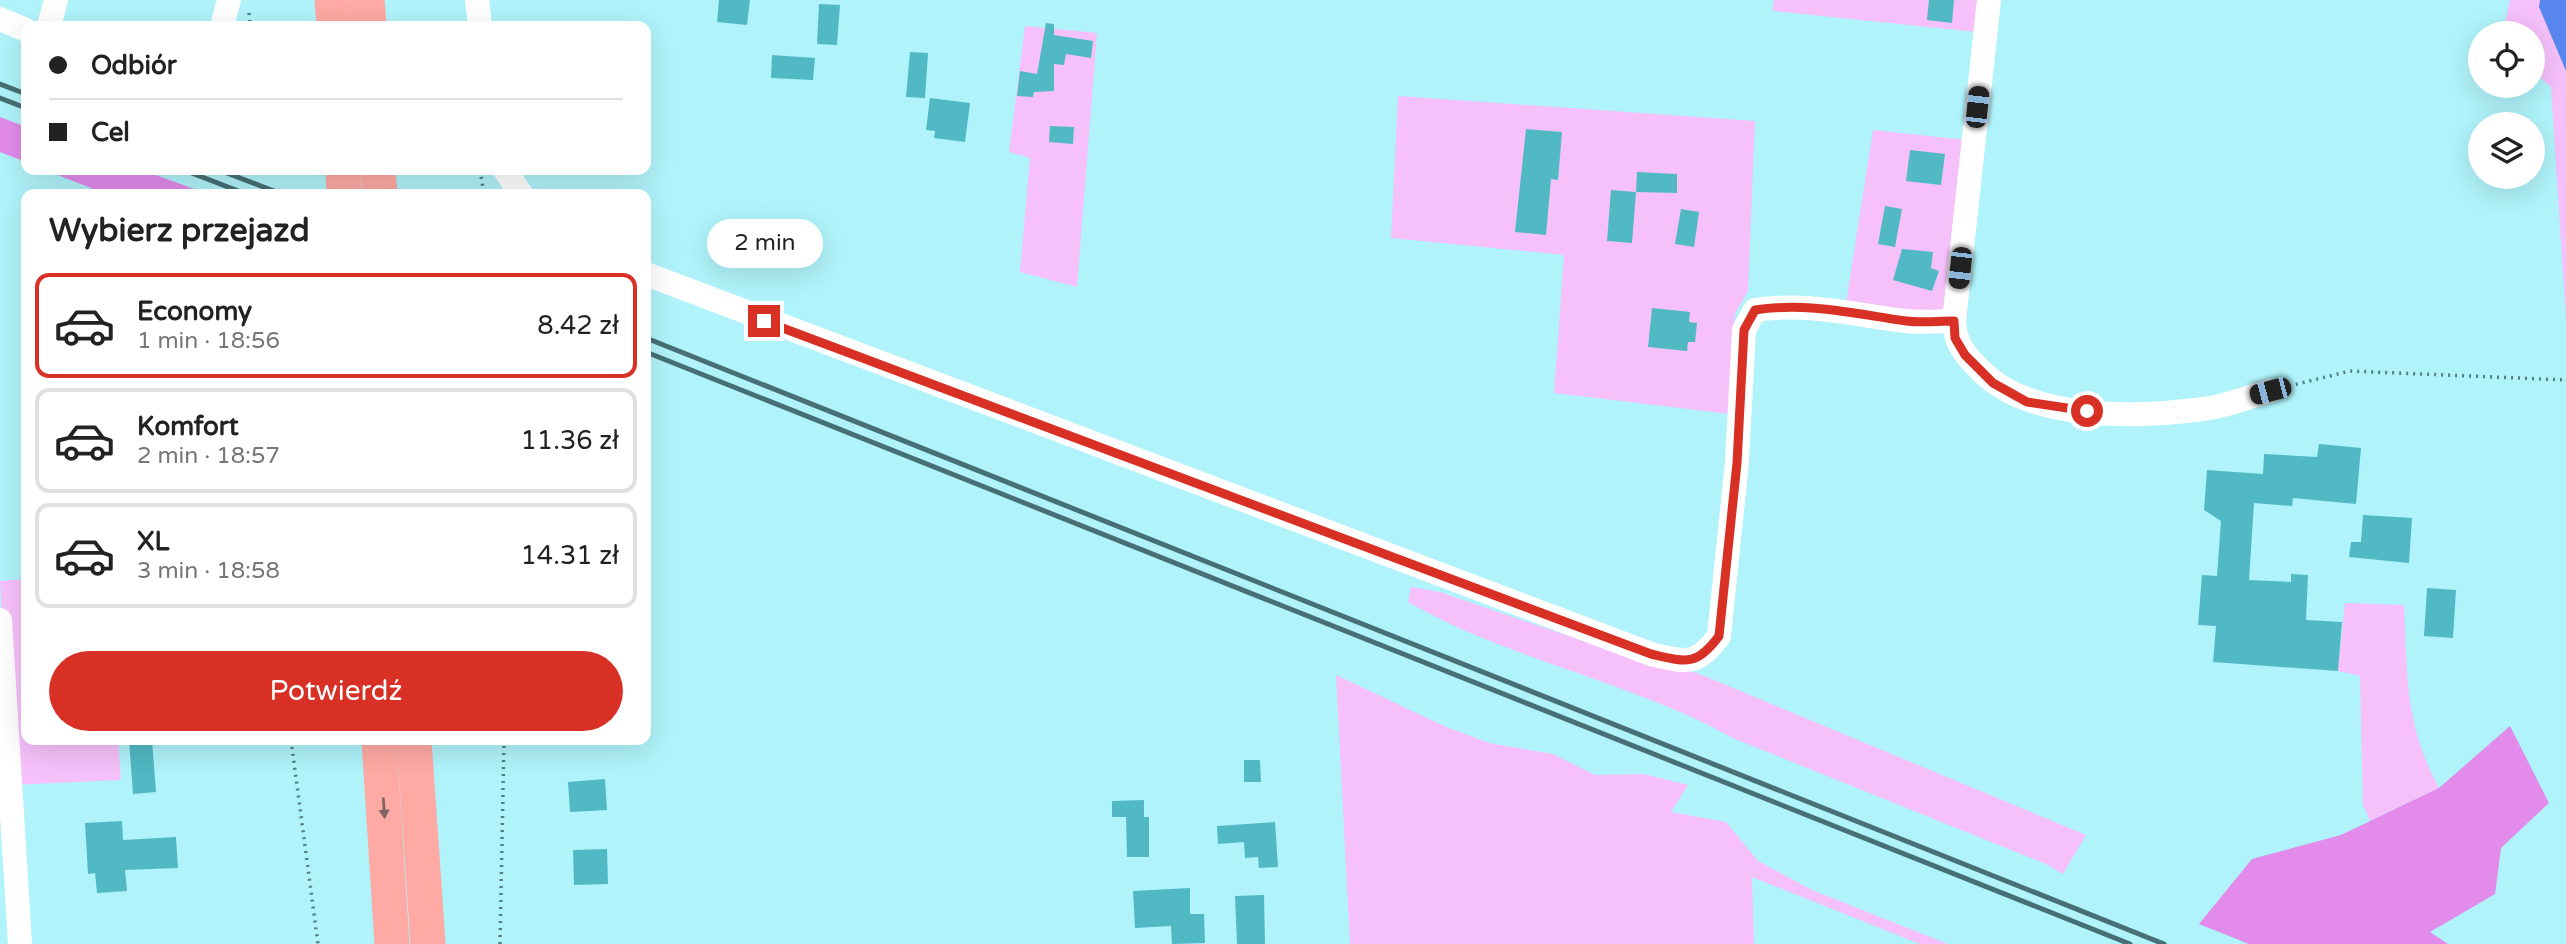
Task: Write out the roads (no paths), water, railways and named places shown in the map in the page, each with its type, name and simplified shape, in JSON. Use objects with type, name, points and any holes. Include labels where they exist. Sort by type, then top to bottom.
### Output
[{"type":"highway","points":[[332,0],[334,21]]},
{"type":"highway","points":[[368,0],[369,21]]},
{"type":"highway","points":[[379,745],[392,944]]},
{"type":"highway","points":[[415,745],[428,944]]},
{"type":"street","points":[[50,21],[56,0]]},
{"type":"street","points":[[223,21],[229,0]]},
{"type":"street","points":[[477,0],[479,21]]},
{"type":"street","points":[[1989,0],[1954,321],[1955,338],[1965,355],[1993,383],[2027,402],[2105,412],[2161,413],[2205,409],[2270,391]]},
{"type":"street","points":[[0,19],[21,28]]},
{"type":"street","points":[[651,276],[1651,654],[1685,662],[1704,656],[1719,636],[1737,463],[1744,330],[1755,310],[1784,306],[1849,310],[1908,321],[1954,321]]},
{"type":"street","points":[[0,620],[20,944]]},
{"type":"water","points":[[2540,0],[2566,0],[2566,71],[2545,21],[2539,7]]},
{"type":"railway","points":[[0,84],[21,92]]},
{"type":"railway","points":[[0,98],[21,106]]},
{"type":"railway","points":[[197,175],[233,189]]},
{"type":"railway","points":[[232,175],[269,189]]},
{"type":"railway","points":[[651,340],[2164,944]]},
{"type":"railway","points":[[651,354],[2130,944]]}]
